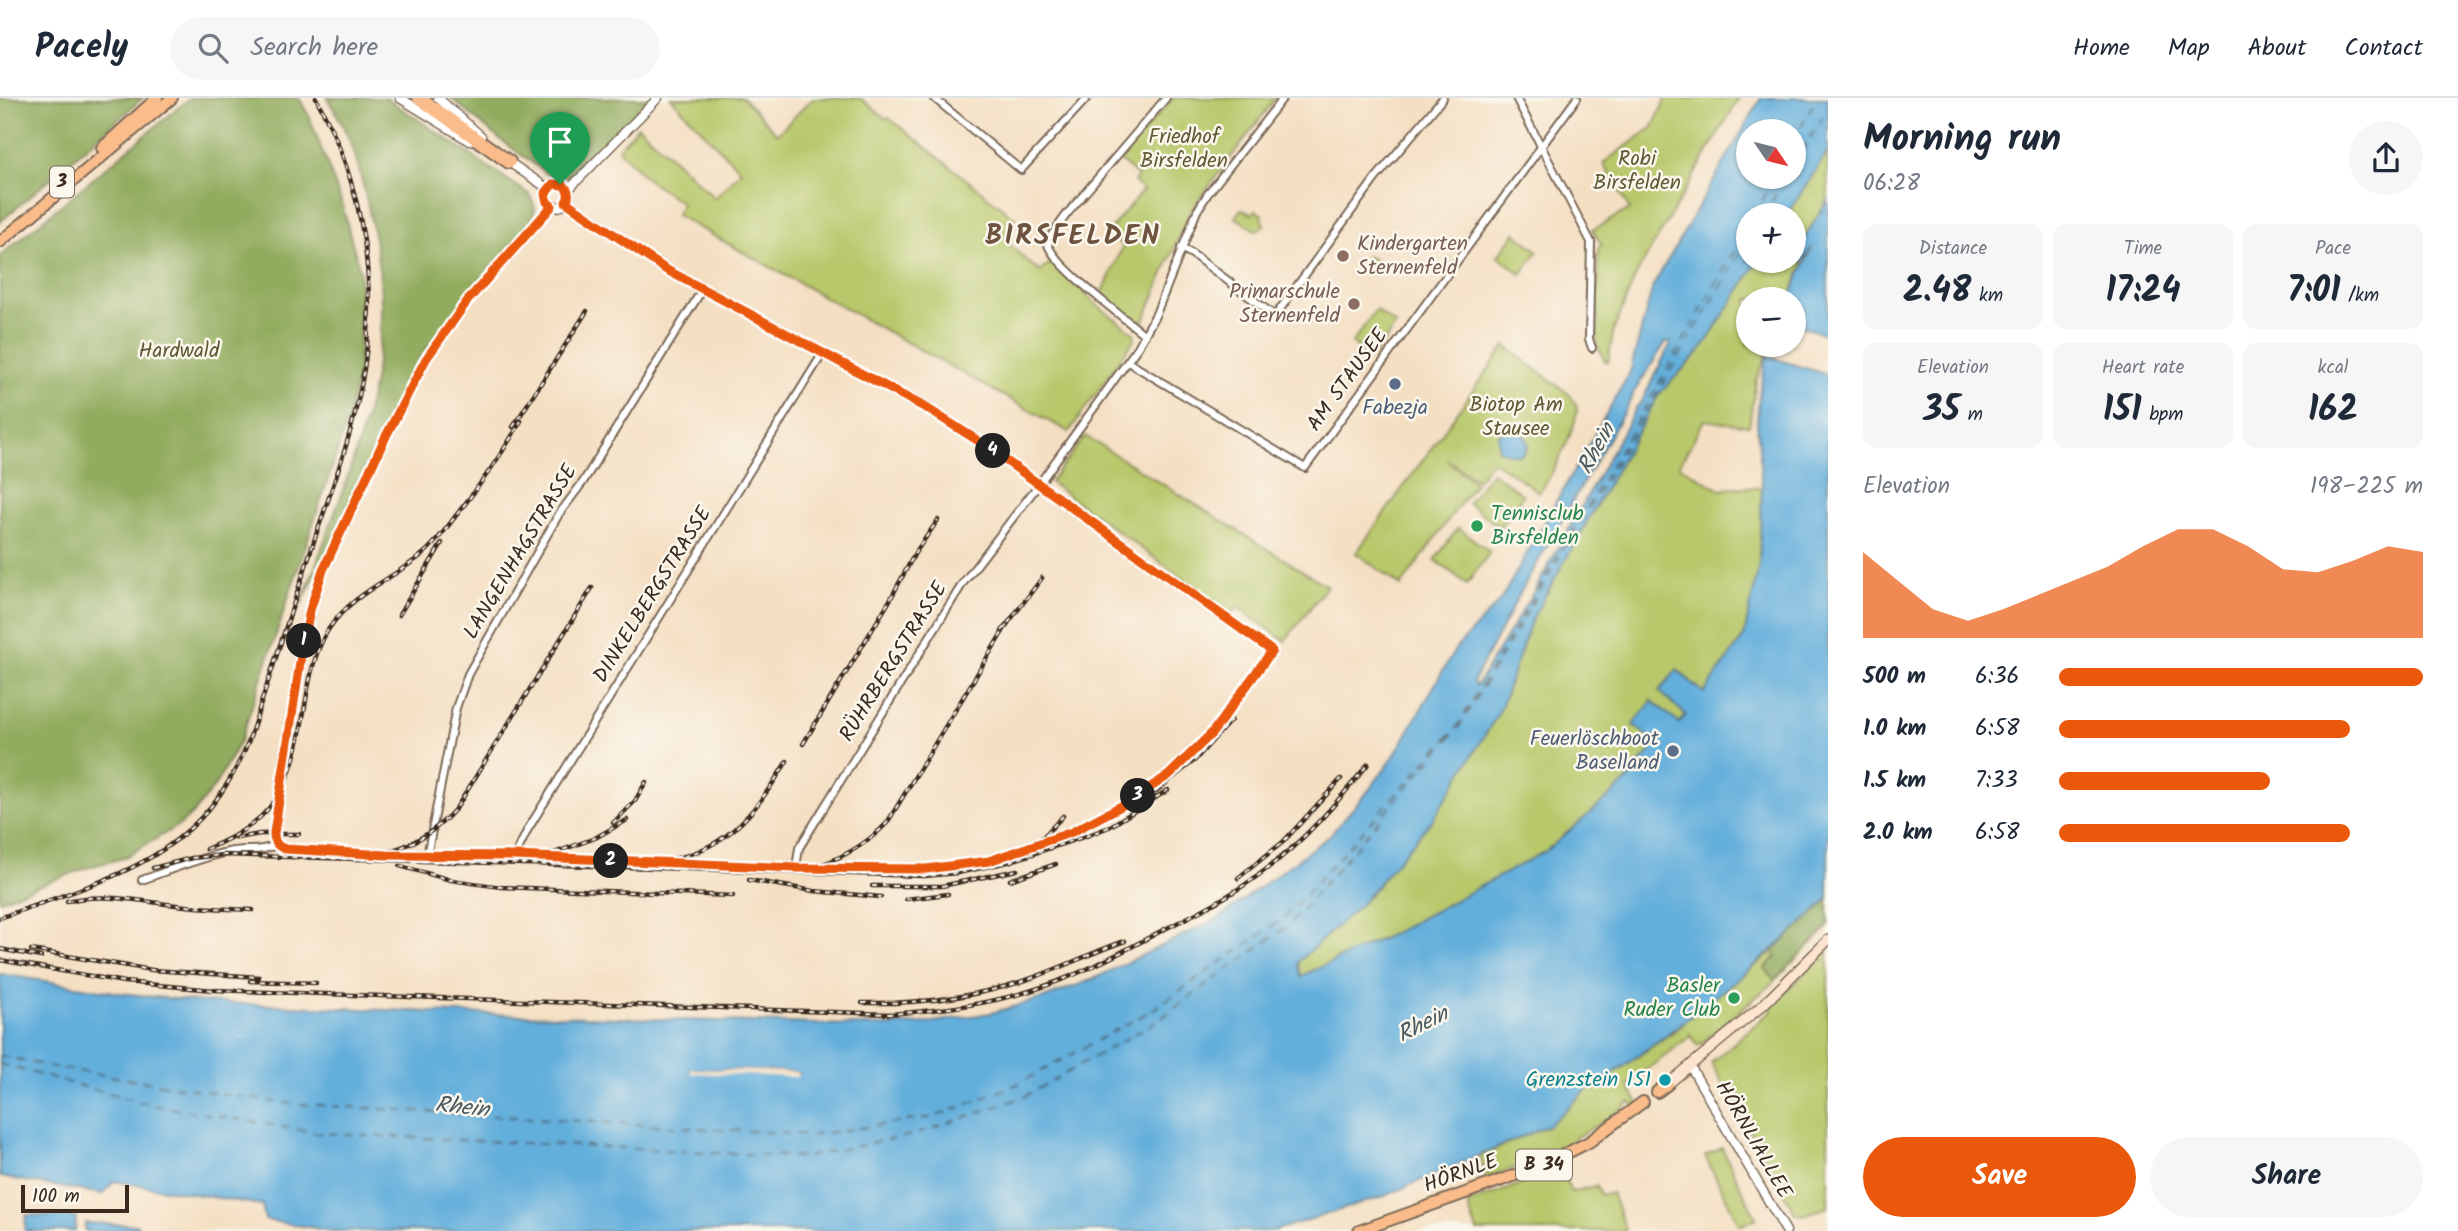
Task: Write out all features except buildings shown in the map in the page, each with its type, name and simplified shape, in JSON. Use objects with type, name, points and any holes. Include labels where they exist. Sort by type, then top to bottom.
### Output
[{"type":"highway","points":[[419,98],[509,162]]},
{"type":"main road","name":"3","points":[[0,235],[157,98]]},
{"type":"main road","name":"3","points":[[0,242],[173,98]]},
{"type":"main road","points":[[1657,1092],[1763,1005],[1828,940]]},
{"type":"main road","name":"HÖRNLE","points":[[1360,1231],[1541,1166],[1589,1142],[1643,1102]]},
{"type":"street","points":[[400,98],[509,162],[547,188]]},
{"type":"street","points":[[438,98],[509,162]]},
{"type":"street","points":[[568,190],[658,98]]},
{"type":"street","points":[[934,98],[1021,170],[1087,98]]},
{"type":"street","points":[[1145,335],[1101,300],[1051,252],[1048,245],[1050,237],[1066,214],[1167,98]]},
{"type":"street","name":"RÜHRBERGSTRASSE","points":[[796,868],[799,848],[963,583],[1039,484],[1145,335],[1197,211],[1207,195],[1283,98]]},
{"type":"street","points":[[1181,248],[1275,316],[1375,179],[1443,98]]},
{"type":"street","points":[[1516,98],[1591,242],[1589,339],[1592,348]]},
{"type":"street","points":[[1542,146],[1577,98]]},
{"type":"street","name":"AM STAUSEE","points":[[1128,362],[1305,468],[1542,146]]},
{"type":"street","points":[[556,183],[563,185],[568,190],[566,202],[558,207],[552,206],[546,200],[547,188],[556,183]]},
{"type":"street","points":[[552,206],[468,300],[426,359],[386,436],[323,570],[310,610],[301,656],[274,833],[277,844],[286,849],[427,856],[515,856],[796,868],[947,868],[989,861],[1072,832],[1125,804],[1169,775],[1212,733],[1272,651],[980,442],[928,409],[702,290],[636,251],[566,202]]},
{"type":"street","name":"LANGENHAGSTRASSE","points":[[427,856],[456,708],[468,674],[559,514],[583,482],[702,290]]},
{"type":"street","name":"DINKELBERGSTRASSE","points":[[515,856],[528,829],[823,353]]},
{"type":"street","points":[[142,880],[212,855],[270,849],[277,844]]},
{"type":"street","name":"HÖRNLIALLEE","points":[[1690,1066],[1786,1231]]},
{"type":"green space","points":[[0,98],[143,98],[0,222]]},
{"type":"green space","name":"Hardwald","points":[[190,98],[299,98],[309,116],[341,201],[360,272],[359,371],[347,422],[241,739],[216,784],[181,824],[123,858],[89,867],[0,900],[0,256]]},
{"type":"green space","points":[[327,98],[386,98],[530,195],[535,208],[532,221],[474,288],[420,358],[300,607],[340,499],[364,424],[379,348],[381,311],[378,258],[361,176],[348,137]]},
{"type":"green space","points":[[451,98],[650,98],[571,178],[546,173],[497,137]]},
{"type":"green space","points":[[671,98],[743,98],[777,134],[813,98],[860,98],[1015,218],[1005,241],[1040,272],[1052,261],[1097,305],[1134,333],[1135,338],[1069,432],[676,215],[682,203],[647,179],[618,149],[638,126],[715,198],[741,171]]},
{"type":"green space","name":"Friedhof Birsfelden","points":[[1173,98],[1276,98],[1190,211],[1140,326],[1102,294],[1123,246],[1108,232],[1143,190],[1134,182],[1138,176],[1119,160]]},
{"type":"green space","name":"Robi Birsfelden","points":[[1666,98],[1739,98],[1636,275],[1614,329],[1608,362],[1597,345],[1598,248],[1602,245],[1592,230],[1630,209],[1603,163],[1653,127]]},
{"type":"green space","points":[[1827,153],[1828,200],[1806,235],[1806,203],[1795,203]]},
{"type":"green space","points":[[1241,209],[1252,214],[1255,210],[1262,215],[1265,225],[1257,231],[1235,217]]},
{"type":"green space","points":[[1515,233],[1538,251],[1521,274],[1498,256]]},
{"type":"green space","points":[[1365,257],[1371,257],[1376,265],[1374,271],[1365,273],[1360,268],[1360,262]]},
{"type":"green space","points":[[1750,273],[1800,273],[1794,287],[1741,287]]},
{"type":"green space","points":[[1736,296],[1736,357],[1766,357],[1756,380],[1749,426],[1704,420],[1679,466],[1721,490],[1735,487],[1762,488],[1759,566],[1744,636],[1704,693],[1677,670],[1686,715],[1679,724],[1652,701],[1657,743],[1624,784],[1546,852],[1388,936],[1300,977],[1298,962],[1362,903],[1433,819],[1499,712],[1532,619],[1659,394],[1702,349]]},
{"type":"green space","points":[[1376,310],[1396,325],[1372,358],[1352,343]]},
{"type":"green space","name":"Biotop Am Stausee","points":[[1505,346],[1570,395],[1577,410],[1568,440],[1539,492],[1497,463],[1491,462],[1477,480],[1446,459],[1475,483],[1401,586],[1356,553]]},
{"type":"green space","points":[[1085,436],[1327,586],[1285,641],[1237,607],[1232,614],[1050,482]]},
{"type":"green space","points":[[1492,472],[1523,495],[1500,527],[1468,503]]},
{"type":"green space","points":[[1458,528],[1490,552],[1467,584],[1435,560]]},
{"type":"green space","points":[[1828,899],[1828,927],[1775,980],[1765,968],[1777,957],[1773,951]]},
{"type":"green space","points":[[1828,948],[1828,1207],[1803,1215],[1795,1213],[1711,1063],[1772,1010],[1770,1007],[1819,959],[1823,960],[1823,954]]},
{"type":"green space","points":[[1773,952],[1777,956],[1765,968],[1775,981],[1698,1046],[1689,1033],[1690,1036],[1628,1085],[1639,1105],[1636,1108],[1630,1102],[1565,1147],[1486,1178],[1480,1156],[1549,1125],[1592,1085],[1597,1085],[1683,1025],[1690,1016]]},
{"type":"green space","points":[[1722,1148],[1756,1218],[1740,1226],[1705,1156]]},
{"type":"green space","points":[[1560,1166],[1571,1192],[1596,1186],[1601,1195],[1612,1193],[1626,1231],[1477,1231],[1467,1204],[1537,1178]]},
{"type":"water","points":[[1761,98],[1828,98],[1828,151],[1806,185],[1806,119],[1749,119]]},
{"type":"water","name":"Rhein","points":[[1736,142],[1736,189],[1804,189],[1795,203],[1736,203],[1736,273],[1750,273],[1741,287],[1736,287],[1736,296],[1702,349],[1659,394],[1532,619],[1499,712],[1433,819],[1362,903],[1298,962],[1301,976],[1388,936],[1546,851],[1624,784],[1657,743],[1633,725],[1652,701],[1679,723],[1686,715],[1659,691],[1677,670],[1704,693],[1744,636],[1759,566],[1762,488],[1757,422],[1759,393],[1767,357],[1828,375],[1828,899],[1716,996],[1597,1085],[1592,1085],[1549,1125],[1385,1196],[1273,1231],[332,1231],[265,1220],[262,1205],[114,1181],[103,1194],[0,1177],[0,974],[120,993],[202,1002],[885,1026],[927,1023],[991,1013],[1044,998],[1091,980],[1219,918],[1329,836],[1369,790],[1394,756],[1456,648],[1500,601],[1630,372],[1653,286]],"holes":[[[1666,342],[1670,342],[1670,345],[1642,401],[1536,588],[1475,685],[1473,682],[1520,593],[1632,395]],[[690,1071],[797,1072],[799,1075]]]},
{"type":"water","points":[[1828,200],[1828,335],[1806,328],[1806,287],[1794,287],[1800,273],[1806,273],[1806,261],[1812,247],[1806,256],[1806,235]]},
{"type":"water","points":[[1507,431],[1523,435],[1528,445],[1523,454],[1498,450],[1498,434]]},
{"type":"water","points":[[26,1215],[76,1217],[75,1231],[25,1231]]},
{"type":"water","points":[[85,1223],[138,1225],[138,1231],[85,1231]]},
{"type":"pier","points":[[691,1069],[797,1072],[799,1075],[691,1073]]},
{"type":"ferry route","points":[[1805,119],[1816,98]]},
{"type":"ferry route","points":[[1806,145],[1828,108]]},
{"type":"ferry route","points":[[1761,203],[1768,189]]},
{"type":"ferry route","points":[[1771,203],[1779,189]]},
{"type":"ferry route","points":[[0,1056],[58,1068],[282,1103],[813,1135],[934,1117],[1018,1084],[1152,1010],[1284,918],[1457,727],[1736,248]]},
{"type":"ferry route","points":[[0,1064],[152,1105],[320,1133],[806,1157],[916,1134],[1024,1097],[1157,1021],[1289,925],[1459,727],[1736,260]]},
{"type":"railway","points":[[0,918],[114,876],[148,859],[178,839],[205,813],[229,781],[249,740],[347,444],[361,386],[366,349],[369,312],[364,238],[346,166],[316,98]]},
{"type":"railway","points":[[513,427],[587,311]]},
{"type":"railway","points":[[206,849],[253,823],[268,809],[280,792],[296,751],[314,664],[328,630],[348,606],[411,563],[433,544],[483,480],[521,421]]},
{"type":"railway","points":[[803,744],[890,600],[915,553],[938,520]]},
{"type":"railway","points":[[399,615],[442,543]]},
{"type":"railway","points":[[1002,631],[1042,578]]},
{"type":"railway","points":[[382,853],[424,836],[457,807],[592,588]]},
{"type":"railway","points":[[807,869],[850,852],[887,823],[1008,623]]},
{"type":"railway","points":[[1155,792],[1195,760],[1231,720]]},
{"type":"railway","points":[[655,862],[700,851],[734,829],[762,799],[787,761]]},
{"type":"railway","points":[[0,960],[124,982],[214,990],[890,1014],[948,1008],[1005,998],[1058,981],[1119,954],[1227,896],[1293,847],[1332,807],[1368,764]]},
{"type":"railway","points":[[1238,878],[1283,842],[1341,779]]},
{"type":"railway","points":[[613,823],[635,801],[646,782]]},
{"type":"railway","points":[[153,868],[192,858],[223,855],[924,876],[958,873],[1008,862],[1089,835],[1109,827],[1168,790]]},
{"type":"railway","points":[[1022,852],[1042,838],[1063,816]]},
{"type":"railway","points":[[535,860],[595,838],[627,820]]},
{"type":"railway","points":[[237,838],[260,834],[299,834]]},
{"type":"railway","points":[[1010,880],[1056,864]]},
{"type":"railway","points":[[400,866],[451,880],[501,887],[733,896]]},
{"type":"railway","points":[[872,886],[942,886],[1017,870]]},
{"type":"railway","points":[[749,880],[814,891],[881,897]]},
{"type":"railway","points":[[906,899],[948,894]]},
{"type":"railway","points":[[67,901],[108,898],[253,910]]},
{"type":"railway","points":[[862,1003],[923,1001],[984,992],[1036,977],[1125,941]]},
{"type":"railway","points":[[0,949],[41,957]]},
{"type":"railway","points":[[31,950],[152,970],[259,977]]},
{"type":"railway","points":[[250,981],[316,983]]},
{"type":"place","name":"Kindergarten Sternenfeld","points":[[1343,256]]},
{"type":"place","name":"Primarschule Sternenfeld","points":[[1354,304]]},
{"type":"place","name":"Fabezja","points":[[1395,384]]},
{"type":"place","name":"Tennisclub Birsfelden","points":[[1477,526]]},
{"type":"place","name":"Feuerlöschboot Baselland","points":[[1673,751]]},
{"type":"place","name":"Basler Ruder Club","points":[[1734,998]]},
{"type":"place","name":"Grenzstein 151","points":[[1665,1080]]},
{"type":"district","name":"BIRSFELDEN","points":[[1073,236]]},
{"type":"route","points":[[553,184],[560,184],[568,190],[566,202],[665,269],[928,409],[980,442],[1272,651],[1223,720],[1201,746],[1169,775],[1125,804],[1072,832],[1011,855],[947,868],[796,868],[515,856],[387,855],[286,849],[278,846],[274,833],[288,756],[301,656],[310,610],[323,570],[386,436],[426,359],[468,300],[552,206],[546,200],[546,191],[553,184]]}]
